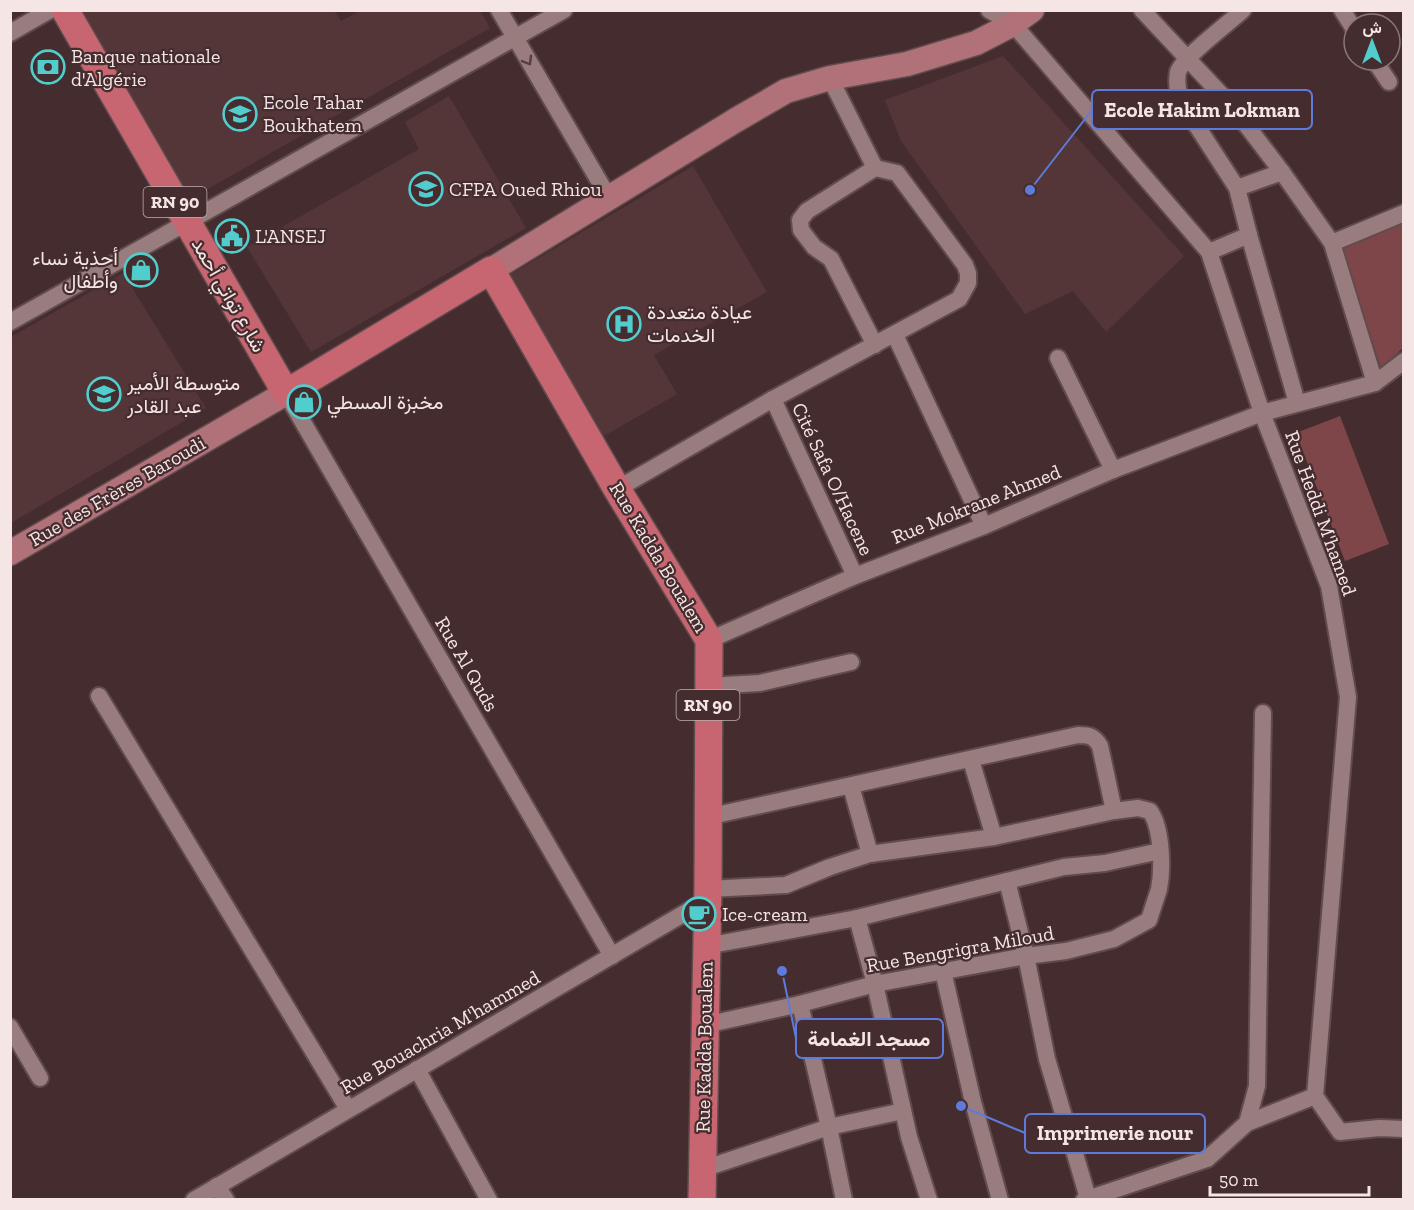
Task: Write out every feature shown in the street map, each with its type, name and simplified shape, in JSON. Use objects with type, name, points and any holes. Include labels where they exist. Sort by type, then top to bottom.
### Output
[{"type":"main road","name":"شارع تواتي أحمد","points":[[65,10],[286,393]]},
{"type":"main road","points":[[286,393],[490,270]]},
{"type":"main road","name":"Rue Kadda Boualem","points":[[490,270],[617,489],[709,640],[702,1200]]},
{"type":"street","points":[[10,33],[50,10]]},
{"type":"street","points":[[499,10],[609,198]]},
{"type":"street","points":[[10,322],[564,10]]},
{"type":"street","name":"Rue Heddi M'hamed","points":[[989,10],[1020,15],[1209,252],[1262,413],[1329,586],[1348,698],[1316,1096]]},
{"type":"street","points":[[1142,10],[1231,105],[1332,243],[1375,383],[1404,361]]},
{"type":"street","points":[[1243,10],[1187,58],[1179,70],[1177,85],[1180,100],[1237,188],[1297,403]]},
{"type":"street","points":[[490,270],[786,92],[830,78],[907,64],[976,43],[1020,15]]},
{"type":"street","points":[[1382,72],[1389,82]]},
{"type":"street","points":[[830,78],[875,168],[807,211],[800,219],[800,225],[814,247],[831,259],[875,345]]},
{"type":"street","name":"Cité Safa O/Hacene","points":[[617,489],[773,399],[959,299],[968,283],[965,264],[897,173],[875,168]]},
{"type":"street","points":[[1237,188],[1282,172]]},
{"type":"street","points":[[1332,243],[1404,213]]},
{"type":"street","points":[[1209,252],[1249,235]]},
{"type":"street","points":[[895,335],[984,526]]},
{"type":"street","points":[[1058,358],[1113,470]]},
{"type":"street","name":"Rue Mokrane Ahmed","points":[[709,640],[855,576],[984,526],[1113,470],[1262,413],[1375,383]]},
{"type":"street","name":"Rue des Frères Baroudi","points":[[10,553],[286,393]]},
{"type":"street","name":"Rue Al Quds","points":[[286,393],[612,956]]},
{"type":"street","name":"Cité Safa O/Hacene","points":[[773,399],[855,576]]},
{"type":"street","points":[[708,686],[760,683],[851,662]]},
{"type":"street","points":[[99,696],[348,1109]]},
{"type":"street","points":[[1247,1123],[1257,1086],[1263,713]]},
{"type":"street","points":[[707,817],[1078,735],[1088,735],[1096,739],[1100,746],[1114,811],[994,837],[870,854],[786,885],[707,895]]},
{"type":"street","points":[[971,760],[994,837]]},
{"type":"street","points":[[851,786],[870,854]]},
{"type":"street","name":"Rue Bengrigra Miloud","points":[[705,1025],[800,1004],[875,984],[1026,956],[1066,951],[1114,939],[1149,920],[1159,887],[1160,851],[1156,822],[1150,811],[1138,808],[1114,811]]},
{"type":"street","points":[[706,946],[857,918],[1064,867],[1105,863],[1160,851]]},
{"type":"street","points":[[1007,881],[1026,956],[1047,1059],[1086,1199],[1206,1159],[1247,1123],[1316,1096],[1340,1132],[1380,1128],[1404,1129]]},
{"type":"street","name":"Rue Bouachria M'hammed","points":[[194,1200],[222,1193],[348,1109],[612,956],[707,895]]},
{"type":"street","points":[[857,918],[875,984],[909,1137],[929,1200]]},
{"type":"street","points":[[943,971],[973,1102],[1000,1200]]},
{"type":"street","points":[[800,1004],[844,1200]]},
{"type":"street","points":[[10,1027],[40,1078]]},
{"type":"street","points":[[417,1069],[489,1200]]},
{"type":"street","points":[[703,1169],[829,1126],[903,1111]]},
{"type":"shaded area","name":"Ecole Tahar Boukhatem","points":[[334,10],[341,21],[360,11],[480,10],[490,28],[190,199],[82,11]]},
{"type":"shaded area","points":[[1003,56],[1184,256],[1106,332],[1073,291],[1025,314],[901,141],[885,100]]},
{"type":"shaded area","name":"CFPA Oued Rhiou","points":[[449,96],[526,228],[311,352],[247,247],[419,149],[405,122]]},
{"type":"shaded area","name":"عيادة متعددة الخدمات","points":[[693,166],[767,292],[654,355],[677,394],[604,436],[510,275]]},
{"type":"shaded area","points":[[1403,219],[1403,348],[1381,368],[1340,245]]},
{"type":"shaded area","name":"متوسطة الأمير عبد القادر","points":[[123,273],[206,408],[11,523],[11,337]]},
{"type":"shaded area","points":[[1340,416],[1389,544],[1345,561],[1296,433]]},
{"type":"place","name":"Banque nationale d'Algérie","points":[[48,67]]},
{"type":"place","name":"Ecole Tahar Boukhatem","points":[[240,114]]},
{"type":"place","name":"CFPA Oued Rhiou","points":[[426,189]]},
{"type":"place","name":"Ecole Hakim Lokman","points":[[1030,190]]},
{"type":"place","name":"L'ANSEJ","points":[[232,236]]},
{"type":"place","name":"أحذية نساء وأطفال","points":[[141,270]]},
{"type":"place","name":"عيادة متعددة الخدمات","points":[[624,324]]},
{"type":"place","name":"متوسطة الأمير عبد القادر","points":[[104,394]]},
{"type":"place","name":"مخبزة المسطي","points":[[304,402]]},
{"type":"place","name":"Ice-cream","points":[[699,914]]},
{"type":"place","name":"مسجد الغمامة","points":[[782,971]]},
{"type":"place","name":"Imprimerie nour","points":[[961,1106]]}]
